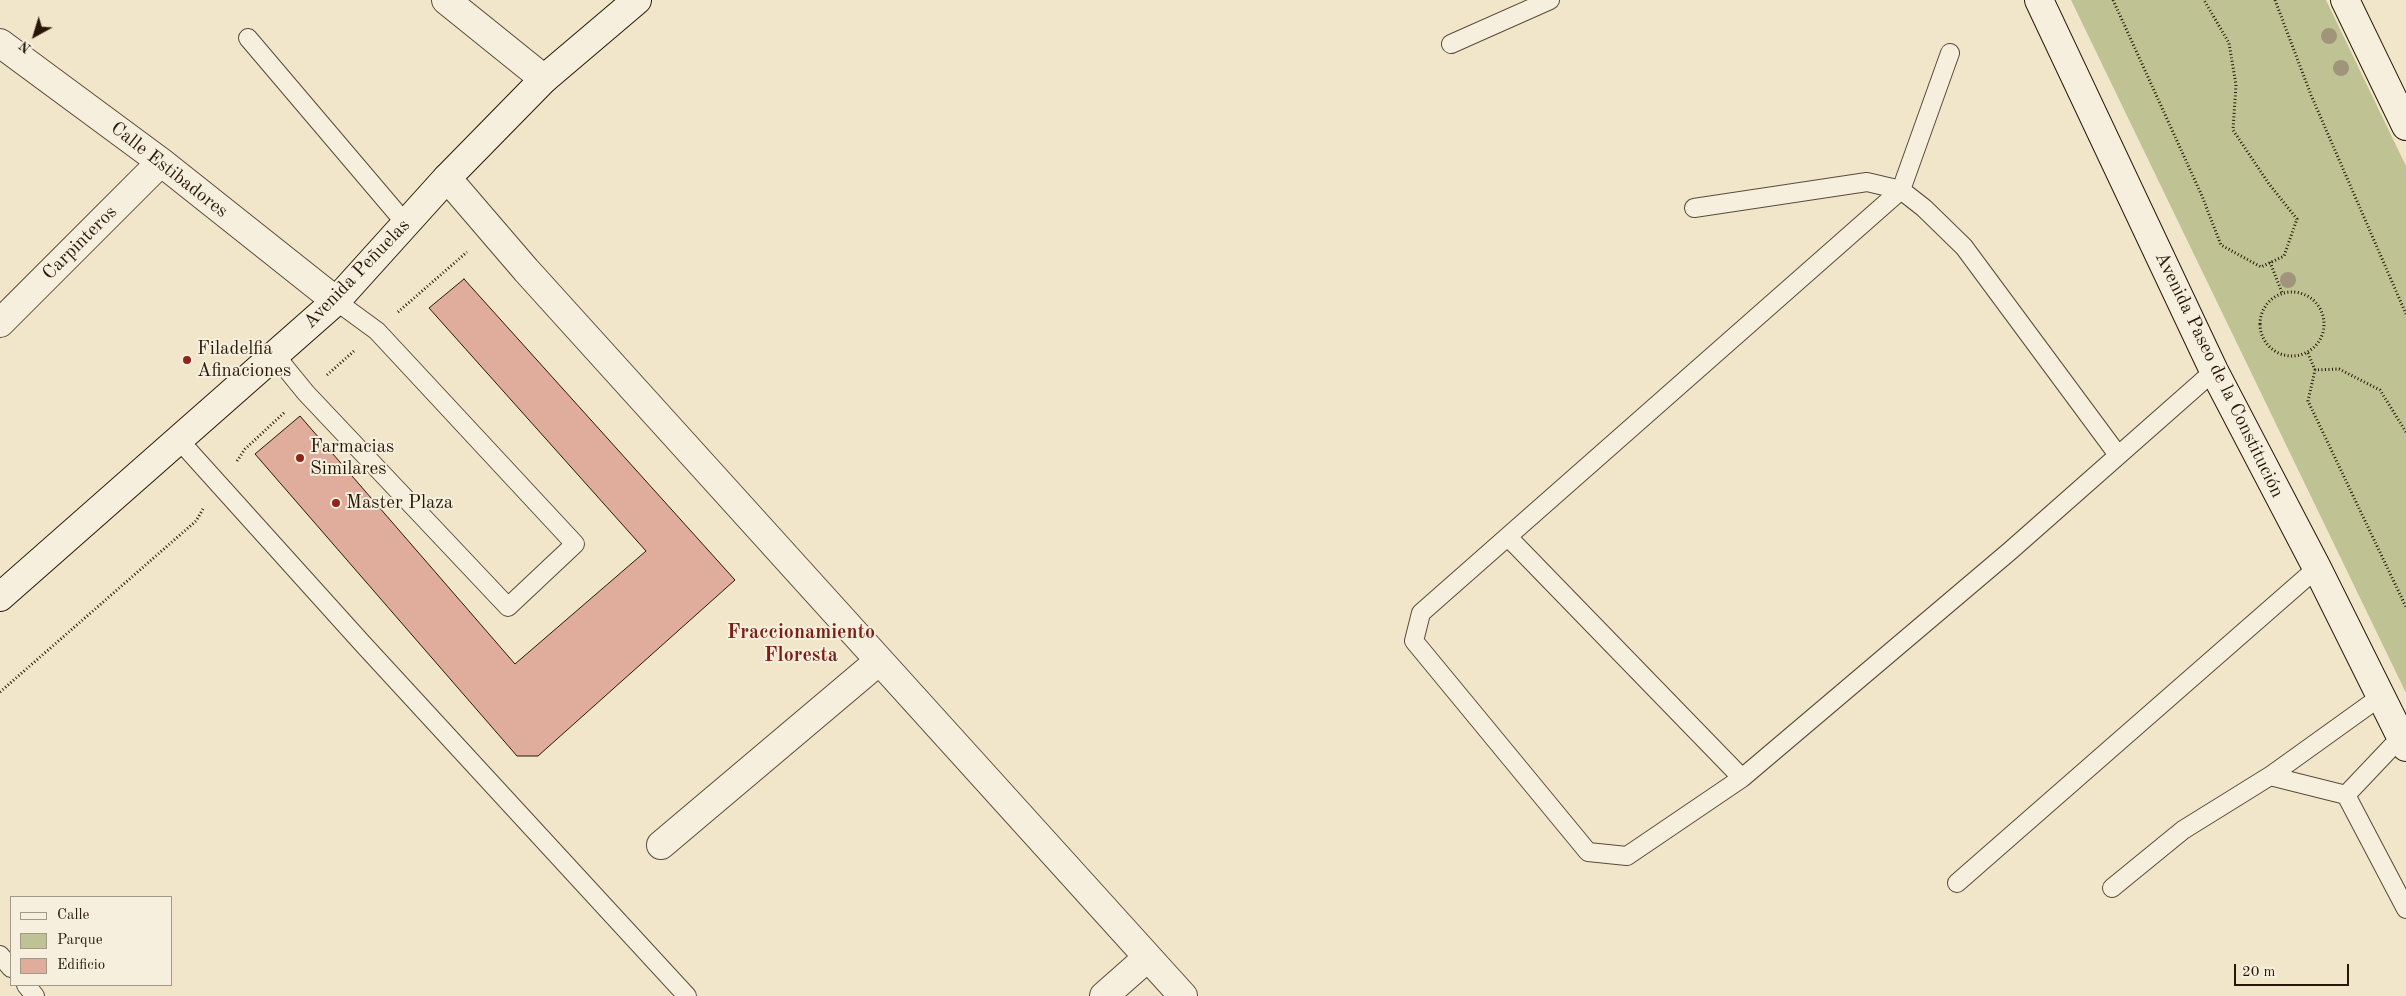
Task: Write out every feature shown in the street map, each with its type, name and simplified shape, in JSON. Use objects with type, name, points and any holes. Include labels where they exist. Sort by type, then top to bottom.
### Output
[{"type":"street","points":[[446,0],[544,80]]},
{"type":"street","name":"Avenida Peñuelas","points":[[0,598],[336,301],[447,178],[544,80],[637,0]]},
{"type":"street","name":"Avenida Paseo de la Constitución","points":[[2039,0],[2214,371],[2317,568],[2404,742]]},
{"type":"street","points":[[2345,0],[2406,126]]},
{"type":"street","name":"Calle Estibadores","points":[[0,43],[161,162],[336,301]]},
{"type":"street","name":"Carpinteros","points":[[0,323],[161,162]]},
{"type":"street","points":[[447,178],[879,661],[1183,996]]},
{"type":"street","points":[[662,845],[879,661]]},
{"type":"street","points":[[1104,996],[1147,958]]},
{"type":"lane","points":[[1450,44],[1550,0]]},
{"type":"lane","points":[[248,38],[406,224]]},
{"type":"lane","points":[[1950,53],[1901,190],[1421,613],[1414,640],[1588,852],[1627,856],[1742,778],[2010,551],[2214,371]]},
{"type":"lane","points":[[1694,208],[1867,182],[1901,190],[1924,208],[1964,247],[2118,455]]},
{"type":"lane","points":[[275,356],[306,393],[508,607],[576,544],[377,331],[336,301]]},
{"type":"lane","points":[[179,440],[687,996]]},
{"type":"lane","points":[[1508,537],[1742,778]]},
{"type":"lane","points":[[1957,883],[2317,568]]},
{"type":"lane","points":[[2112,888],[2183,830],[2270,776],[2380,697]]},
{"type":"lane","points":[[2346,795],[2404,742]]},
{"type":"lane","points":[[2270,776],[2346,795],[2406,909]]},
{"type":"lane","points":[[0,955],[10,967]]},
{"type":"lane","points":[[27,986],[35,996]]},
{"type":"path","points":[[2113,0],[2202,196],[2221,245],[2261,267],[2284,256],[2297,220],[2269,184],[2233,130],[2236,85],[2229,43],[2204,0]]},
{"type":"path","points":[[2275,0],[2311,95],[2406,314]]},
{"type":"path","points":[[0,692],[196,521],[245,449],[492,230]]},
{"type":"path","points":[[2270,262],[2282,293]]},
{"type":"path","points":[[2298,292],[2308,296],[2317,304],[2324,318],[2324,330],[2320,341],[2308,353],[2297,356],[2285,356],[2274,351],[2266,344],[2260,329],[2260,317],[2264,307],[2272,298],[2282,293],[2298,292]]},
{"type":"path","points":[[2308,353],[2315,370],[2308,401],[2406,607]]},
{"type":"path","points":[[2315,370],[2339,369],[2380,390],[2406,432]]},
{"type":"green space","points":[[2071,0],[2326,0],[2406,166],[2406,693]]},
{"type":"building","name":"Master Plaza","points":[[464,279],[735,580],[538,756],[517,756],[255,454],[300,416],[515,664],[646,551],[429,308]]},
{"type":"place","name":"Filadelfia Afinaciones","points":[[187,360]]},
{"type":"place","name":"Farmacias Similares","points":[[300,458]]},
{"type":"place","name":"Master Plaza","points":[[336,503]]},
{"type":"district","name":"Fraccionamiento Floresta","points":[[801,644]]}]
